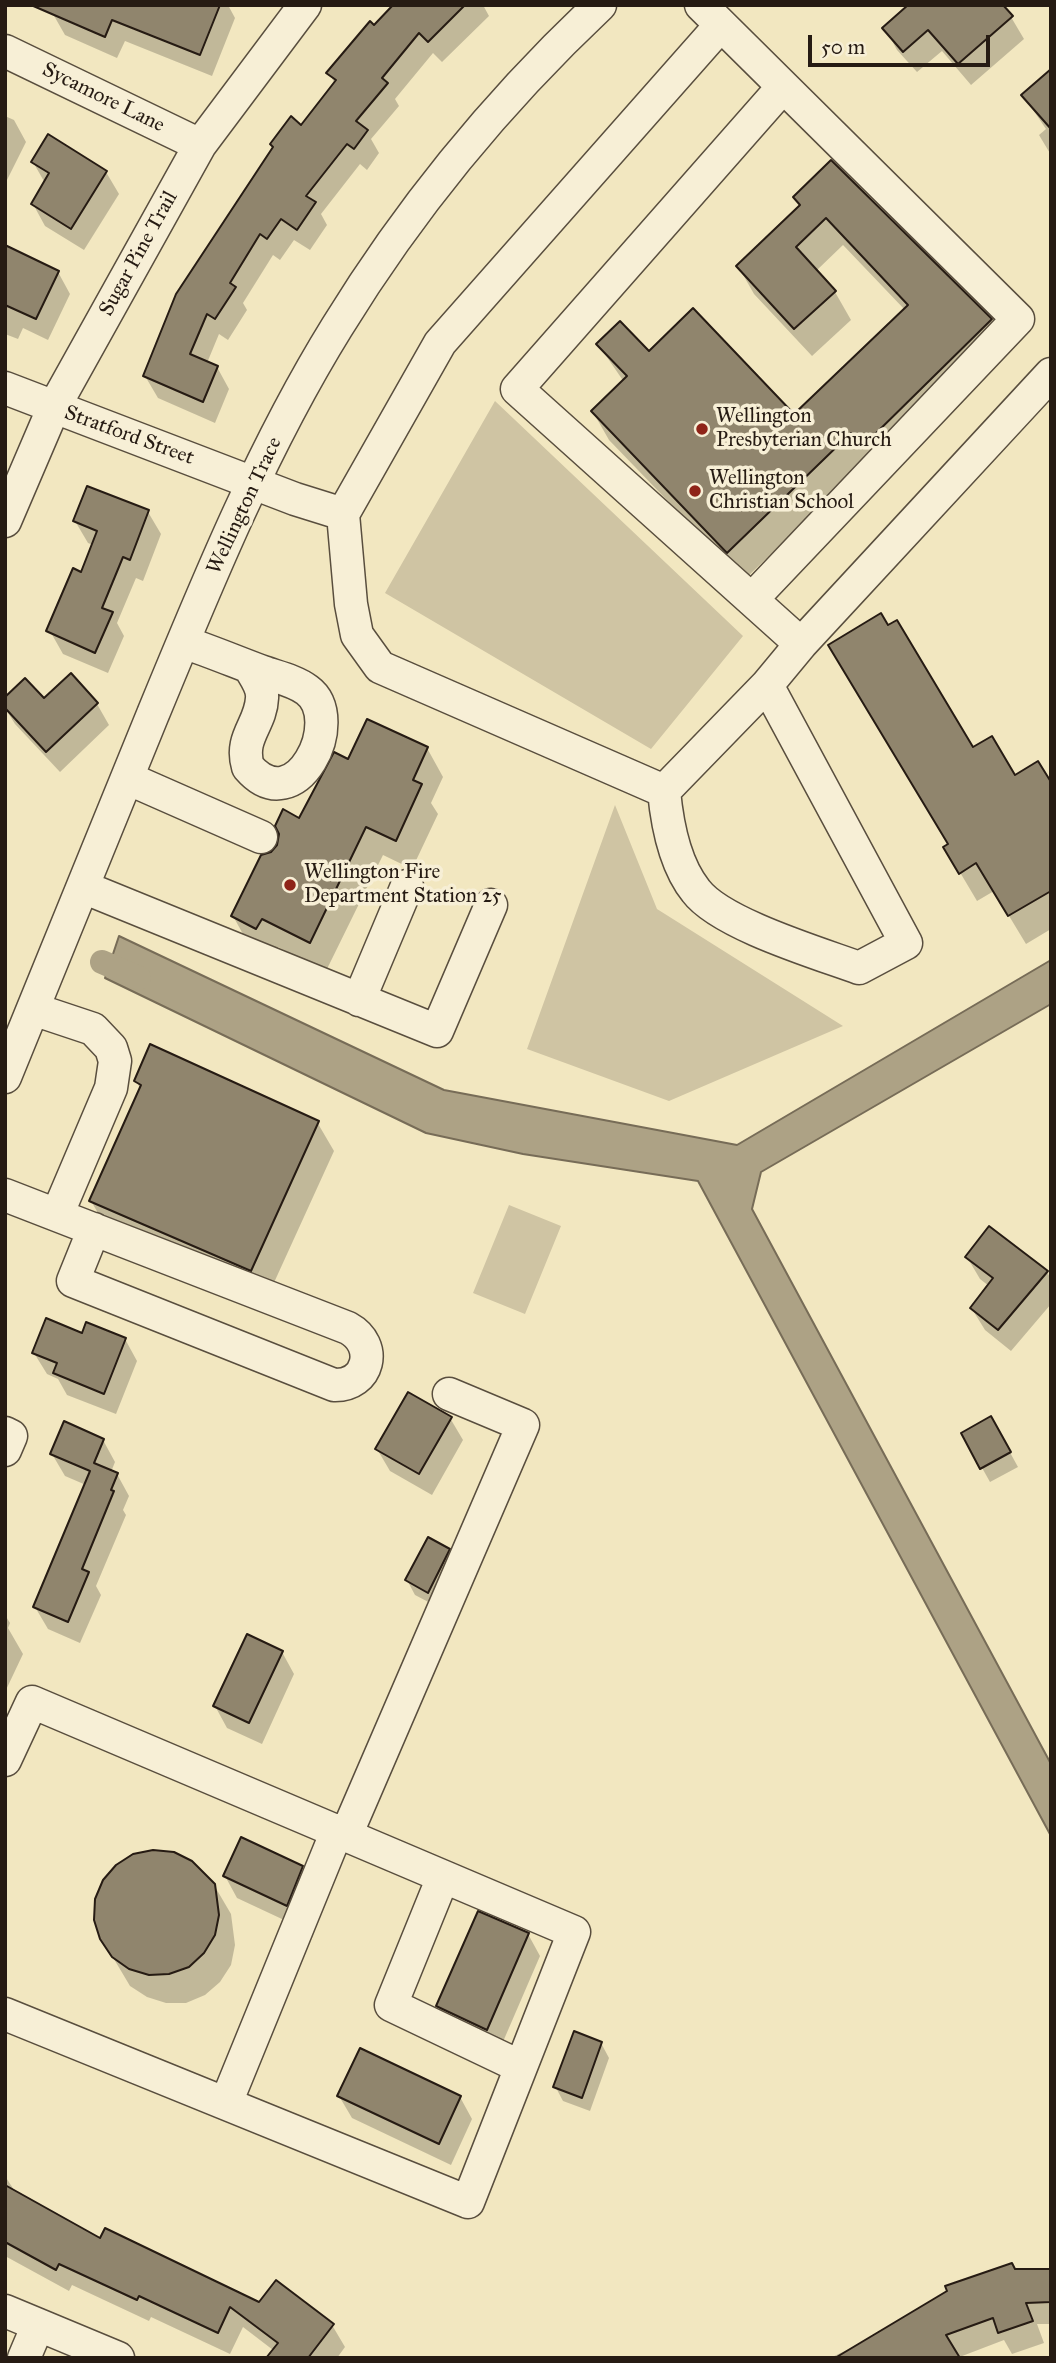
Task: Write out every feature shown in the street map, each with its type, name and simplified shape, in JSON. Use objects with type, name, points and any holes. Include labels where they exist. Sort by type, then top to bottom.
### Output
[{"type":"street","name":"Sugar Pine Trail","points":[[5,521],[53,409],[200,145],[304,5]]},
{"type":"street","name":"Wellington Trace","points":[[5,1077],[183,642],[254,482],[310,373],[388,248],[444,174],[504,103],[600,5]]},
{"type":"street","points":[[664,791],[380,667],[357,635],[351,604],[343,514],[440,344],[710,16],[1018,319],[753,598]]},
{"type":"street","name":"Sycamore Lane","points":[[5,51],[200,145]]},
{"type":"street","points":[[782,88],[517,388],[801,644]]},
{"type":"street","points":[[767,685],[906,943],[859,968],[740,924],[696,892],[668,834],[664,791],[767,685],[801,644],[1051,374]]},
{"type":"street","name":"Stratford Street","points":[[5,388],[53,409],[343,514]]},
{"type":"street","points":[[183,642],[250,668]]},
{"type":"street","points":[[127,778],[261,837]]},
{"type":"street","points":[[359,1000],[407,886]]},
{"type":"street","points":[[83,887],[437,1031],[491,905]]},
{"type":"street","points":[[33,1009],[93,1029],[111,1048],[115,1061],[111,1088],[57,1215]]},
{"type":"street","points":[[5,1195],[94,1229],[348,1328],[357,1333],[367,1349],[365,1368],[353,1382],[334,1385],[73,1281],[94,1229]]},
{"type":"street","points":[[226,2103],[341,1833],[523,1425],[449,1394]]},
{"type":"street","points":[[5,1433],[11,1436],[5,1450]]},
{"type":"street","points":[[5,1760],[32,1702],[574,1932],[468,2202],[5,2014]]},
{"type":"street","points":[[443,1877],[391,2005],[521,2067]]},
{"type":"street","points":[[5,2311],[118,2358]]},
{"type":"street","points":[[24,2358],[38,2325]]},
{"type":"shaded area","points":[[495,401],[743,636],[651,749],[385,593]]},
{"type":"shaded area","points":[[615,805],[657,909],[843,1026],[669,1101],[527,1049]]},
{"type":"shaded area","points":[[119,936],[444,1090],[737,1145],[1051,960],[1051,1004],[761,1172],[752,1209],[1051,1764],[1051,1836],[698,1181],[523,1154],[426,1133],[105,978]]},
{"type":"shaded area","points":[[509,1205],[561,1226],[525,1314],[473,1293]]},
{"type":"building","points":[[31,5],[220,5],[200,55],[112,20],[105,37]]},
{"type":"building","points":[[393,5],[465,5],[428,42],[419,33],[382,78],[388,83],[356,121],[368,130],[354,149],[347,144],[306,196],[316,202],[297,230],[281,219],[267,239],[260,234],[230,283],[236,287],[215,319],[207,314],[190,354],[218,366],[203,402],[143,376],[176,294],[273,147],[270,144],[291,116],[301,125],[336,80],[326,73],[370,21],[374,25]]},
{"type":"building","points":[[908,5],[1003,5],[1013,16],[958,64],[928,30],[903,52],[882,28]]},
{"type":"building","points":[[1051,69],[1051,129],[1021,95]]},
{"type":"building","points":[[48,134],[107,171],[71,229],[31,204],[49,173],[31,162]]},
{"type":"building","points":[[831,160],[992,319],[863,446],[851,433],[727,553],[591,411],[627,376],[596,344],[620,321],[649,351],[693,308],[794,414],[908,305],[826,218],[796,247],[836,291],[794,329],[736,266],[800,205],[793,197]]},
{"type":"building","points":[[5,245],[59,271],[36,319],[5,305]]},
{"type":"building","points":[[87,486],[149,510],[130,560],[123,557],[102,608],[113,612],[95,653],[46,631],[73,568],[81,572],[97,531],[73,521]]},
{"type":"building","points":[[881,613],[888,625],[897,620],[973,747],[992,736],[1015,775],[1038,761],[1051,782],[1051,891],[1008,916],[976,863],[959,874],[943,847],[948,844],[828,645]]},
{"type":"building","points":[[71,673],[98,703],[46,752],[5,708],[5,697],[25,678],[44,698]]},
{"type":"building","points":[[367,719],[428,747],[413,780],[422,784],[396,841],[366,827],[310,943],[262,919],[256,929],[231,916],[261,855],[271,852],[277,845],[279,834],[275,826],[283,809],[299,818],[334,752],[348,759]]},
{"type":"building","points":[[150,1044],[319,1121],[251,1271],[89,1201],[141,1085],[134,1081]]},
{"type":"building","points":[[989,1226],[1048,1271],[998,1330],[970,1308],[993,1278],[965,1257]]},
{"type":"building","points":[[46,1318],[82,1333],[86,1322],[126,1338],[104,1394],[53,1373],[57,1363],[32,1353]]},
{"type":"building","points":[[408,1392],[452,1417],[419,1474],[375,1449]]},
{"type":"building","points":[[991,1416],[1011,1452],[980,1469],[961,1433]]},
{"type":"building","points":[[64,1421],[104,1439],[94,1463],[118,1473],[111,1490],[114,1491],[82,1569],[89,1572],[68,1622],[33,1607],[90,1471],[50,1454]]},
{"type":"building","points":[[428,1537],[450,1549],[428,1593],[405,1580]]},
{"type":"building","points":[[247,1634],[283,1651],[249,1723],[213,1706]]},
{"type":"building","points":[[241,1837],[303,1866],[287,1906],[223,1876]]},
{"type":"building","points":[[153,1850],[174,1852],[192,1861],[215,1884],[219,1915],[215,1935],[204,1953],[189,1967],[169,1974],[149,1975],[129,1969],[112,1957],[100,1939],[94,1920],[95,1899],[103,1880],[116,1865],[133,1854]]},
{"type":"building","points":[[478,1911],[529,1933],[487,2030],[436,2006]]},
{"type":"building","points":[[574,2031],[602,2042],[582,2098],[553,2087]]},
{"type":"building","points":[[360,2048],[461,2096],[439,2144],[337,2096]]},
{"type":"building","points":[[5,2185],[100,2238],[105,2228],[259,2302],[276,2280],[334,2324],[308,2358],[266,2358],[278,2343],[230,2307],[218,2333],[139,2296],[137,2300],[59,2264],[56,2270],[5,2242]]},
{"type":"building","points":[[1012,2263],[1015,2269],[1051,2269],[1051,2302],[1026,2303],[1033,2321],[998,2333],[993,2318],[946,2335],[960,2358],[835,2358],[947,2291],[945,2286]]},
{"type":"waterway","points":[[102,962],[139,978]]},
{"type":"place","name":"Wellington Presbyterian Church","points":[[702,429]]},
{"type":"place","name":"Wellington Christian School","points":[[695,491]]},
{"type":"place","name":"Wellington Fire Department Station 25","points":[[290,885]]}]
